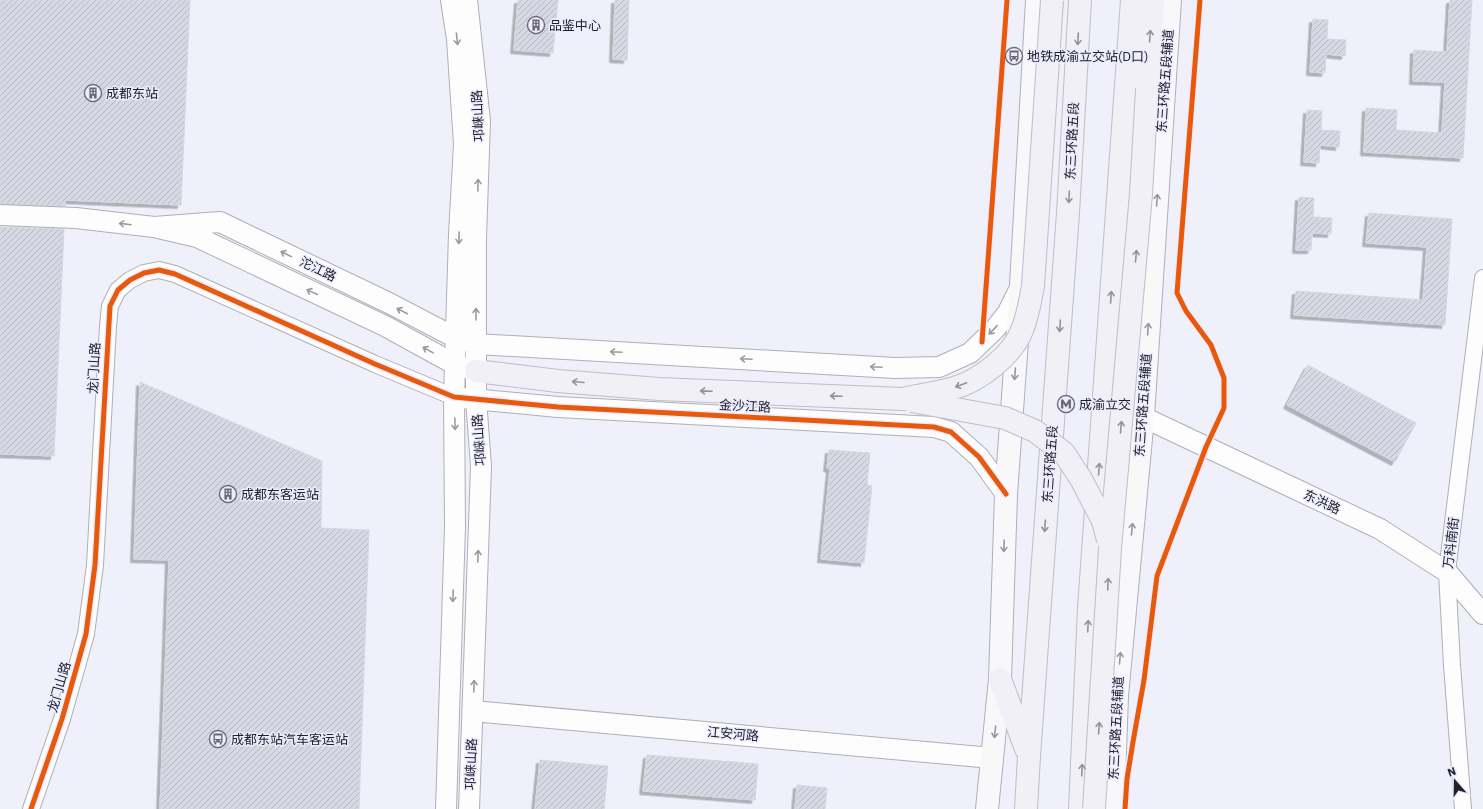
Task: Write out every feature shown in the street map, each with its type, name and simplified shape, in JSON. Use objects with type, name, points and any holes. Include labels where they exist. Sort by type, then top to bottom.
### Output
[{"type":"highway","points":[[903,399],[954,388],[973,380],[990,370],[1010,349],[1022,332],[1033,286],[1052,0]]},
{"type":"highway","name":"东三环路五段","points":[[1026,809],[1068,213],[1080,0]]},
{"type":"highway","points":[[1080,809],[1089,601],[1132,0]]},
{"type":"highway","points":[[1094,809],[1110,549],[1141,194],[1152,0]]},
{"type":"highway","points":[[466,368],[558,381],[659,389],[903,399],[1005,418],[1035,431],[1064,453],[1081,479],[1103,521],[1110,549]]},
{"type":"highway","points":[[1000,679],[1029,756]]},
{"type":"main road","points":[[987,809],[1000,679],[1006,494],[1021,285],[1037,0]]},
{"type":"main road","name":"东三环路五段辅道","points":[[1113,809],[1117,696],[1143,417],[1170,0]]},
{"type":"street","name":"邛崃山路","points":[[452,0],[457,39],[464,144],[459,234],[456,338],[476,399],[482,466],[469,809]]},
{"type":"street","name":"邛崃山路","points":[[446,809],[455,526],[456,462],[454,397],[476,344],[476,238],[480,121],[467,0]]},
{"type":"street","points":[[0,201],[76,218]]},
{"type":"street","points":[[0,215],[76,218],[154,227],[197,238],[385,326],[466,368]]},
{"type":"street","name":"沱江路","points":[[154,227],[220,222],[456,338],[476,344]]},
{"type":"street","name":"龙门山路","points":[[31,809],[62,719],[86,634],[95,565],[108,326],[110,306],[118,290],[130,280],[144,273],[159,270],[175,274],[375,364],[454,397]]},
{"type":"street","name":"万科南街","points":[[1463,809],[1452,672],[1447,572],[1483,278]]},
{"type":"street","points":[[476,344],[895,368],[939,367],[970,353],[995,329],[1008,312],[1021,285]]},
{"type":"street","name":"金沙江路","points":[[454,397],[558,407],[934,427],[951,432],[979,457],[1006,494]]},
{"type":"street","name":"东洪路","points":[[1143,417],[1380,529],[1447,572],[1483,614]]},
{"type":"street","name":"江安河路","points":[[473,711],[992,758]]},
{"type":"building","name":"成都东站","points":[[0,0],[190,0],[181,205],[65,200],[65,206],[0,204]]},
{"type":"building","name":"品鉴中心","points":[[518,0],[558,0],[553,53],[514,50]]},
{"type":"building","points":[[615,0],[629,0],[627,60],[613,59]]},
{"type":"building","points":[[1450,0],[1472,0],[1463,158],[1364,152],[1366,108],[1397,110],[1396,130],[1442,133],[1445,82],[1413,81],[1414,50],[1447,52]]},
{"type":"building","points":[[1313,19],[1328,20],[1327,39],[1346,40],[1345,56],[1326,54],[1325,73],[1310,72]]},
{"type":"building","points":[[1307,110],[1322,111],[1321,130],[1340,131],[1339,147],[1320,145],[1319,163],[1304,162]]},
{"type":"building","points":[[1299,197],[1314,198],[1313,217],[1332,218],[1331,234],[1312,233],[1311,250],[1296,250]]},
{"type":"building","points":[[1369,213],[1452,219],[1445,325],[1294,315],[1296,291],[1423,300],[1427,247],[1366,243]]},
{"type":"building","points":[[0,227],[64,229],[54,456],[0,454]]},
{"type":"building","points":[[1308,365],[1416,423],[1395,462],[1287,405]]},
{"type":"building","points":[[140,382],[322,461],[321,528],[369,530],[359,809],[160,809],[169,560],[134,559]]},
{"type":"building","points":[[829,450],[870,453],[867,485],[872,486],[864,563],[821,559],[830,469],[827,468]]},
{"type":"building","points":[[647,755],[758,764],[755,800],[643,791]]},
{"type":"building","points":[[540,760],[608,766],[604,809],[535,809]]},
{"type":"building","points":[[797,785],[827,788],[825,809],[795,809]]},
{"type":"cycle path","points":[[982,342],[1007,0]]},
{"type":"cycle path","points":[[1125,809],[1127,779],[1144,680],[1157,576],[1206,447],[1224,408],[1224,378],[1211,345],[1186,311],[1177,293],[1200,0]]},
{"type":"cycle path","points":[[31,809],[62,719],[86,634],[95,565],[110,306],[118,290],[130,280],[144,273],[159,270],[175,274],[375,364],[454,397],[558,407],[934,427],[951,432],[979,457],[1006,494]]},
{"type":"place","name":"品鉴中心","points":[[536,25]]},
{"type":"place","name":"地铁成渝立交站(D口)","points":[[1014,56]]},
{"type":"place","name":"成都东站","points":[[93,93]]},
{"type":"place","name":"成渝立交","points":[[1066,404]]},
{"type":"place","name":"成都东客运站","points":[[228,494]]},
{"type":"place","name":"成都东站汽车客运站","points":[[218,739]]}]
